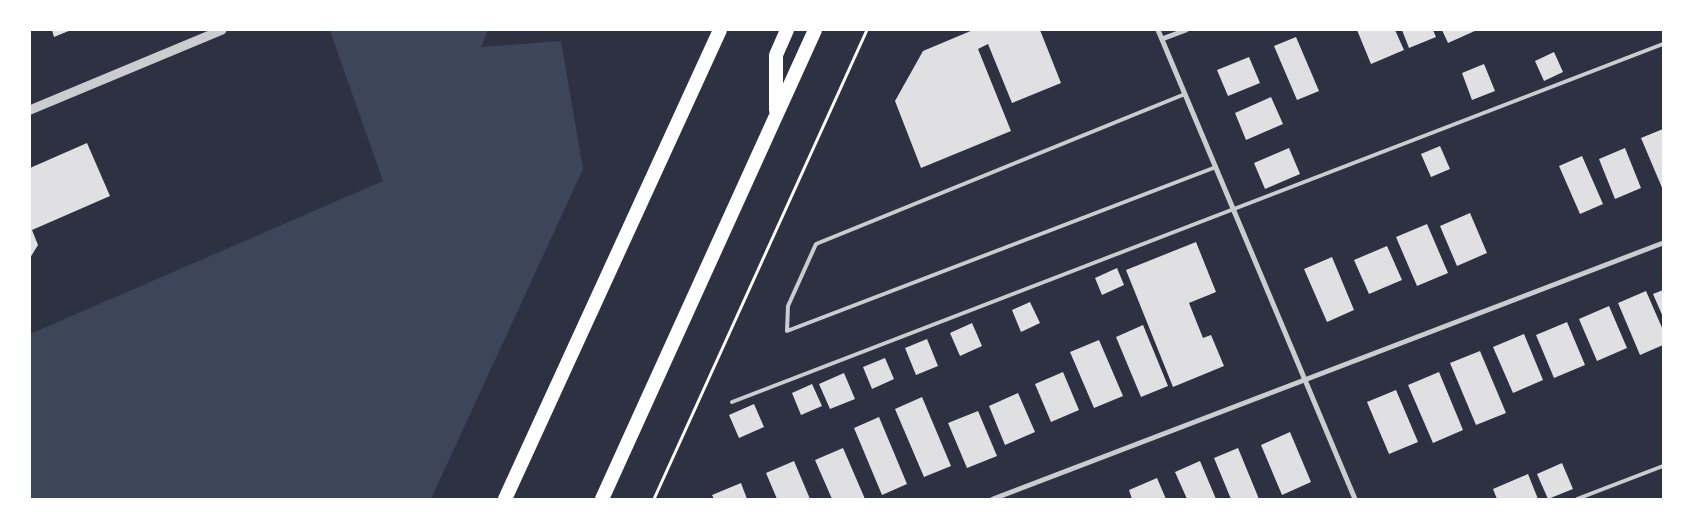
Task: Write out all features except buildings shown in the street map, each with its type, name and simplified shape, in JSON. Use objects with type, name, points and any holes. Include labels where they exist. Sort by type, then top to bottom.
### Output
[{"type":"highway","points":[[505,499],[720,30]]},
{"type":"highway","points":[[776,116],[776,55],[787,30]]},
{"type":"highway","points":[[602,499],[815,30]]},
{"type":"street","points":[[30,110],[222,30]]},
{"type":"street","points":[[1158,30],[1355,499]]},
{"type":"street","points":[[1162,39],[1186,30]]},
{"type":"street","points":[[992,499],[1663,243]]},
{"type":"lane","points":[[732,402],[1663,44]]},
{"type":"lane","points":[[1185,94],[816,244],[788,306],[787,332],[1216,167]]},
{"type":"lane","points":[[1577,499],[1663,466]]},
{"type":"path","points":[[654,499],[867,30]]},
{"type":"shaded area","points":[[488,30],[481,47],[561,41],[583,169],[431,499],[30,499],[30,334],[383,181],[330,31]]}]
